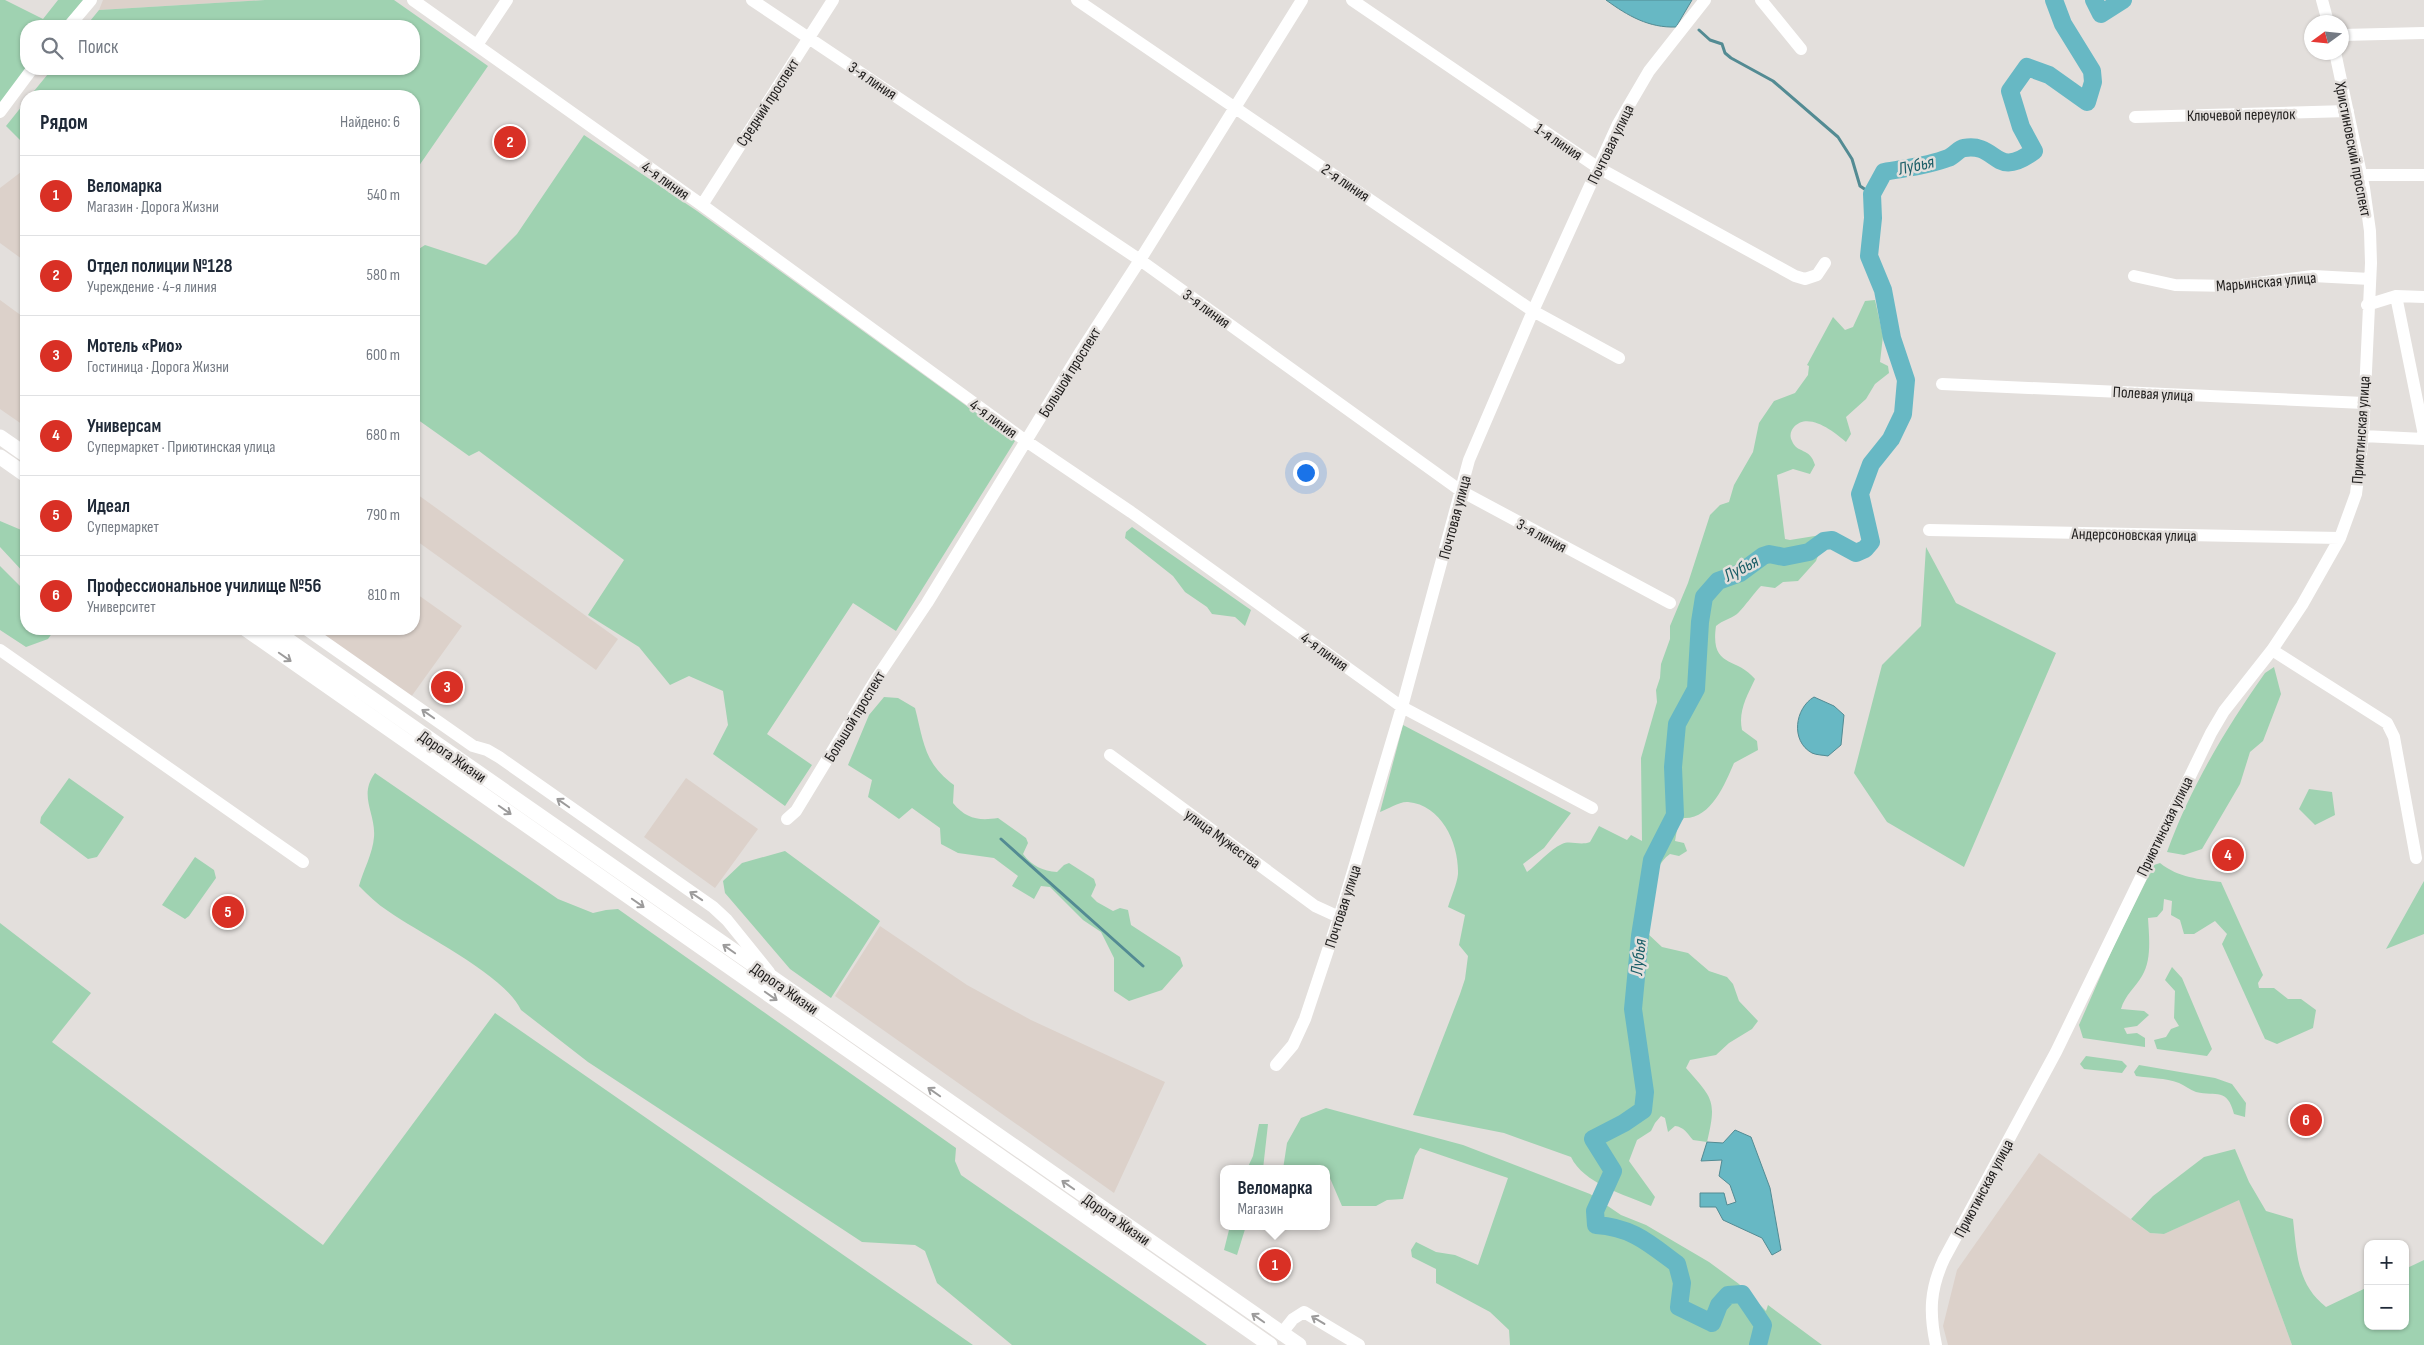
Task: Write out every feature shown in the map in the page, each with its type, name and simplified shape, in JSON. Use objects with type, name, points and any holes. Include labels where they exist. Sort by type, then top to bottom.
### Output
[{"type":"main road","points":[[0,437],[20,451]]},
{"type":"main road","points":[[0,457],[20,471]]},
{"type":"main road","name":"Дорога Жизни","points":[[255,635],[1270,1345]]},
{"type":"main road","name":"Дорога Жизни","points":[[281,635],[1299,1345]]},
{"type":"street","points":[[74,20],[91,0]]},
{"type":"street","name":"4-я линия","points":[[413,0],[702,205],[1026,442],[1131,512],[1402,707],[1592,808]]},
{"type":"street","points":[[477,45],[507,0]]},
{"type":"street","name":"3-я линия","points":[[752,0],[809,36],[1140,260],[1461,491],[1670,603]]},
{"type":"street","name":"Средний проспект","points":[[702,205],[832,0]]},
{"type":"street","name":"2-я линия","points":[[1077,0],[1533,311],[1619,358]]},
{"type":"street","name":"Большой проспект","points":[[787,820],[796,811],[876,679],[926,603],[1081,351],[1302,0]]},
{"type":"street","name":"1-я линия","points":[[1352,0],[1598,167],[1796,276],[1804,279],[1817,275],[1825,263]]},
{"type":"street","name":"Почтовая улица","points":[[1276,1065],[1293,1045],[1305,1020],[1339,917],[1402,707],[1469,460],[1598,167],[1633,97],[1650,71],[1705,0]]},
{"type":"street","points":[[1761,0],[1801,49]]},
{"type":"street","points":[[2322,0],[2326,15]]},
{"type":"street","points":[[2349,34],[2424,33]]},
{"type":"street","name":"Христиновский проспект","points":[[2337,60],[2362,175],[2370,231],[2370,279],[2367,305]]},
{"type":"street","points":[[0,112],[28,75]]},
{"type":"street","name":"Ключевой переулок","points":[[2135,116],[2348,111]]},
{"type":"street","points":[[2362,175],[2424,174]]},
{"type":"street","name":"Марьинская улица","points":[[2134,276],[2175,286],[2234,286],[2313,276],[2370,279]]},
{"type":"street","points":[[2367,305],[2396,296],[2424,296]]},
{"type":"street","points":[[2396,296],[2424,434]]},
{"type":"street","name":"Приютинская улица","points":[[1936,1345],[1931,1298],[1935,1278],[2056,1052],[2211,733],[2224,711],[2272,650],[2302,605],[2340,538],[2356,494],[2364,403],[2367,305]]},
{"type":"street","name":"Полевая улица","points":[[1942,384],[2364,403]]},
{"type":"street","points":[[2362,436],[2424,439]]},
{"type":"street","name":"Андерсоновская улица","points":[[1929,530],[2340,538]]},
{"type":"street","points":[[315,635],[473,746],[487,750],[499,758],[713,907],[727,920],[777,982]]},
{"type":"street","points":[[0,650],[303,862]]},
{"type":"street","points":[[2272,650],[2387,723],[2394,737],[2416,858]]},
{"type":"street","name":"улица Мужества","points":[[1110,755],[1315,906],[1339,917]]},
{"type":"street","points":[[1281,1334],[1293,1319],[1304,1312],[1359,1345]]},
{"type":"shaded area","points":[[103,0],[265,0],[99,10]]},
{"type":"shaded area","points":[[20,173],[20,258],[0,243],[0,188]]},
{"type":"shaded area","points":[[0,300],[20,315],[20,423],[0,409]]},
{"type":"shaded area","points":[[420,496],[618,639],[596,670],[420,543]]},
{"type":"shaded area","points":[[420,596],[462,626],[411,697],[323,635],[420,635]]},
{"type":"shaded area","points":[[686,778],[758,829],[715,888],[644,837]]},
{"type":"shaded area","points":[[880,926],[967,985],[1031,1020],[1165,1082],[1114,1193],[835,996]]},
{"type":"shaded area","points":[[2039,1153],[2150,1233],[2164,1234],[2239,1199],[2292,1345],[1948,1345],[1943,1326],[1957,1270]]},
{"type":"green space","points":[[0,0],[5,0],[43,19],[58,0],[83,0],[67,20],[20,20],[21,75],[0,103]]},
{"type":"green space","points":[[265,0],[394,0],[488,66],[420,164],[420,90],[35,90],[47,75],[420,75],[420,20],[91,20],[99,10]]},
{"type":"green space","points":[[20,108],[20,140],[6,126]]},
{"type":"green space","points":[[584,135],[697,211],[1015,441],[896,631],[853,603],[767,734],[812,765],[785,806],[713,754],[728,725],[723,691],[689,676],[670,685],[639,647],[588,615],[624,560],[479,451],[469,456],[420,421],[420,248],[425,245],[486,265],[517,234]]},
{"type":"green space","points":[[1875,300],[1883,336],[1880,362],[1888,366],[1889,373],[1875,384],[1866,399],[1846,417],[1851,434],[1846,442],[1835,433],[1814,422],[1806,421],[1794,427],[1791,431],[1791,439],[1794,445],[1810,455],[1815,465],[1810,474],[1793,469],[1777,475],[1785,539],[1790,540],[1827,534],[1843,542],[1838,548],[1829,545],[1821,548],[1816,561],[1798,581],[1783,582],[1775,588],[1761,586],[1737,614],[1716,626],[1715,640],[1721,656],[1748,672],[1755,679],[1744,704],[1741,723],[1742,730],[1757,741],[1758,750],[1734,763],[1716,799],[1709,807],[1694,817],[1684,818],[1678,824],[1675,841],[1684,843],[1687,851],[1679,856],[1670,854],[1663,861],[1654,879],[1647,933],[1662,947],[1688,953],[1709,971],[1727,977],[1733,984],[1739,1001],[1758,1021],[1752,1029],[1729,1043],[1716,1055],[1690,1060],[1686,1068],[1707,1094],[1712,1108],[1707,1142],[1693,1140],[1685,1131],[1675,1126],[1668,1132],[1665,1118],[1661,1116],[1651,1131],[1637,1140],[1629,1161],[1655,1197],[1651,1206],[1617,1193],[1595,1181],[1577,1166],[1571,1157],[1504,1133],[1413,1115],[1460,994],[1465,979],[1468,956],[1459,945],[1465,915],[1448,907],[1458,874],[1458,862],[1452,839],[1446,828],[1430,810],[1408,802],[1380,812],[1403,725],[1571,813],[1544,848],[1523,864],[1527,872],[1562,844],[1590,842],[1599,826],[1627,840],[1631,835],[1642,841],[1641,758],[1657,702],[1656,690],[1660,678],[1661,664],[1670,639],[1670,626],[1688,583],[1710,515],[1720,505],[1729,502],[1734,485],[1753,452],[1759,423],[1774,401],[1795,393],[1808,375],[1809,366],[1807,365],[1833,317],[1845,330],[1853,327],[1865,301]]},
{"type":"green space","points":[[0,521],[20,529],[20,569],[0,547]]},
{"type":"green space","points":[[1132,527],[1251,610],[1245,626],[1235,617],[1212,614],[1207,607],[1185,592],[1173,576],[1125,538],[1126,532]]},
{"type":"green space","points":[[1926,547],[1956,603],[2056,653],[1964,867],[1887,822],[1854,773],[1882,665],[1921,626]]},
{"type":"green space","points":[[0,566],[20,586],[20,635],[51,635],[48,639],[26,647],[0,630]]},
{"type":"green space","points":[[2274,667],[2281,694],[2263,741],[2250,752],[2240,784],[2202,849],[2184,855],[2167,852],[2176,828],[2210,759],[2236,715],[2265,673]]},
{"type":"green space","points":[[884,697],[898,698],[915,708],[923,742],[931,760],[944,777],[954,785],[953,803],[963,813],[979,819],[998,818],[1026,838],[1028,843],[1023,854],[1038,867],[1057,872],[1069,863],[1094,879],[1096,885],[1091,896],[1097,902],[1113,911],[1120,908],[1128,910],[1131,925],[1180,957],[1183,966],[1162,990],[1129,1001],[1114,991],[1114,958],[1101,932],[1083,920],[1050,887],[1041,886],[1034,899],[1012,886],[1018,876],[994,858],[958,853],[941,844],[940,828],[912,808],[899,819],[868,797],[872,780],[848,765],[869,715]]},
{"type":"green space","points":[[375,773],[558,899],[593,913],[618,909],[956,1148],[955,1161],[961,1175],[1207,1345],[1012,1345],[937,1283],[925,1251],[915,1245],[862,1242],[588,1062],[521,1010],[512,997],[498,983],[461,956],[384,908],[359,886],[370,856],[374,837],[368,789]]},
{"type":"green space","points":[[69,778],[124,817],[97,857],[88,859],[40,823],[41,817]]},
{"type":"green space","points":[[2309,789],[2332,792],[2335,815],[2315,825],[2299,809]]},
{"type":"green space","points":[[785,851],[880,921],[831,998],[790,969],[725,893],[723,881],[742,863]]},
{"type":"green space","points":[[195,857],[214,870],[216,878],[185,919],[162,905]]},
{"type":"green space","points":[[2160,863],[2182,875],[2221,882],[2263,975],[2258,983],[2259,988],[2274,988],[2288,999],[2301,999],[2316,1010],[2313,1028],[2277,1044],[2265,1039],[2222,944],[2227,934],[2215,921],[2194,934],[2184,934],[2180,920],[2171,915],[2172,901],[2164,899],[2163,910],[2157,917],[2148,918],[2149,948],[2145,970],[2121,1009],[2144,1011],[2149,1015],[2137,1026],[2124,1028],[2127,1034],[2137,1033],[2145,1038],[2145,1047],[2083,1038],[2079,1025],[2115,943],[2154,865]]},
{"type":"green space","points":[[2424,881],[2424,934],[2386,949]]},
{"type":"green space","points":[[0,923],[91,993],[52,1042],[323,1245],[495,1013],[973,1345],[0,1345]]},
{"type":"green space","points":[[2172,967],[2182,978],[2212,1049],[2207,1056],[2157,1049],[2154,1040],[2166,1037],[2171,1029],[2179,1026],[2174,1018],[2175,991],[2165,980]]},
{"type":"green space","points":[[2086,1056],[2122,1061],[2127,1066],[2122,1073],[2084,1069],[2080,1064]]},
{"type":"green space","points":[[2139,1065],[2215,1078],[2232,1084],[2246,1103],[2245,1117],[2234,1114],[2228,1100],[2224,1096],[2196,1092],[2179,1083],[2168,1080],[2136,1076],[2134,1072]]},
{"type":"green space","points":[[1326,1108],[1463,1145],[1590,1194],[1621,1215],[1646,1225],[1709,1262],[1739,1284],[1766,1311],[1768,1305],[1822,1345],[1510,1345],[1509,1330],[1490,1312],[1436,1283],[1436,1269],[1412,1257],[1411,1250],[1416,1242],[1436,1252],[1455,1255],[1478,1265],[1508,1178],[1420,1148],[1415,1156],[1403,1199],[1387,1200],[1376,1206],[1342,1206],[1330,1178],[1330,1165],[1284,1165],[1287,1143],[1301,1118]]},
{"type":"green space","points":[[1259,1124],[1268,1124],[1263,1165],[1249,1165],[1253,1156]]},
{"type":"green space","points":[[2235,1149],[2249,1182],[2266,1211],[2293,1219],[2300,1268],[2316,1298],[2326,1307],[2364,1289],[2364,1330],[2409,1330],[2409,1267],[2424,1260],[2424,1345],[2292,1345],[2239,1200],[2164,1234],[2150,1233],[2131,1219],[2153,1196],[2204,1157]]},
{"type":"green space","points":[[1229,1230],[1245,1230],[1237,1255],[1224,1250]]},
{"type":"water","points":[[1606,0],[1692,0],[1676,27],[1666,27],[1639,20]]},
{"type":"water","points":[[1814,697],[1834,706],[1844,715],[1841,745],[1828,756],[1812,753],[1805,748],[1800,741],[1798,733],[1799,716],[1808,702]]},
{"type":"water","points":[[1735,1130],[1751,1137],[1770,1188],[1781,1250],[1772,1255],[1762,1238],[1723,1220],[1716,1207],[1700,1207],[1700,1193],[1724,1193],[1727,1205],[1736,1202],[1730,1185],[1719,1176],[1722,1160],[1701,1161],[1707,1142],[1723,1143]]},
{"type":"waterway","name":"Лубья","points":[[1758,1345],[1763,1325],[1742,1294],[1728,1295],[1719,1305],[1712,1323],[1679,1307],[1682,1283],[1677,1264],[1649,1243],[1630,1233],[1609,1226],[1596,1225],[1595,1211],[1613,1171],[1593,1139],[1624,1123],[1643,1110],[1645,1092],[1633,1009],[1640,936],[1652,860],[1675,815],[1673,767],[1677,724],[1696,689],[1700,622],[1704,597],[1718,581],[1740,573],[1763,556],[1769,554],[1784,557],[1809,552],[1824,541],[1832,540],[1856,553],[1865,549],[1871,542],[1860,494],[1871,464],[1891,439],[1903,414],[1906,380],[1892,338],[1883,290],[1869,256],[1873,218],[1872,194],[1884,172],[1940,161],[1964,148],[1984,150],[2003,162],[2021,159],[2034,151],[2021,127],[2010,91],[2027,67],[2049,75],[2087,102],[2093,82],[2092,71],[2063,24],[2054,0]]},
{"type":"waterway","name":"Лубья","points":[[2094,0],[2101,14],[2123,0]]},
{"type":"waterway","points":[[1699,30],[1710,40],[1722,44],[1725,53],[1731,58],[1773,81],[1838,137],[1852,159],[1860,186],[1872,194]]},
{"type":"waterway","points":[[1001,839],[1143,966]]},
{"type":"place","name":"Отдел полиции №128","points":[[510,142]]},
{"type":"place","name":"Мотель «Рио»","points":[[447,687]]},
{"type":"place","name":"Универсам","points":[[2228,855]]},
{"type":"place","name":"Идеал","points":[[228,912]]},
{"type":"place","name":"Профессиональное училище №56","points":[[2306,1120]]},
{"type":"place","name":"Веломарка","points":[[1275,1265]]}]
